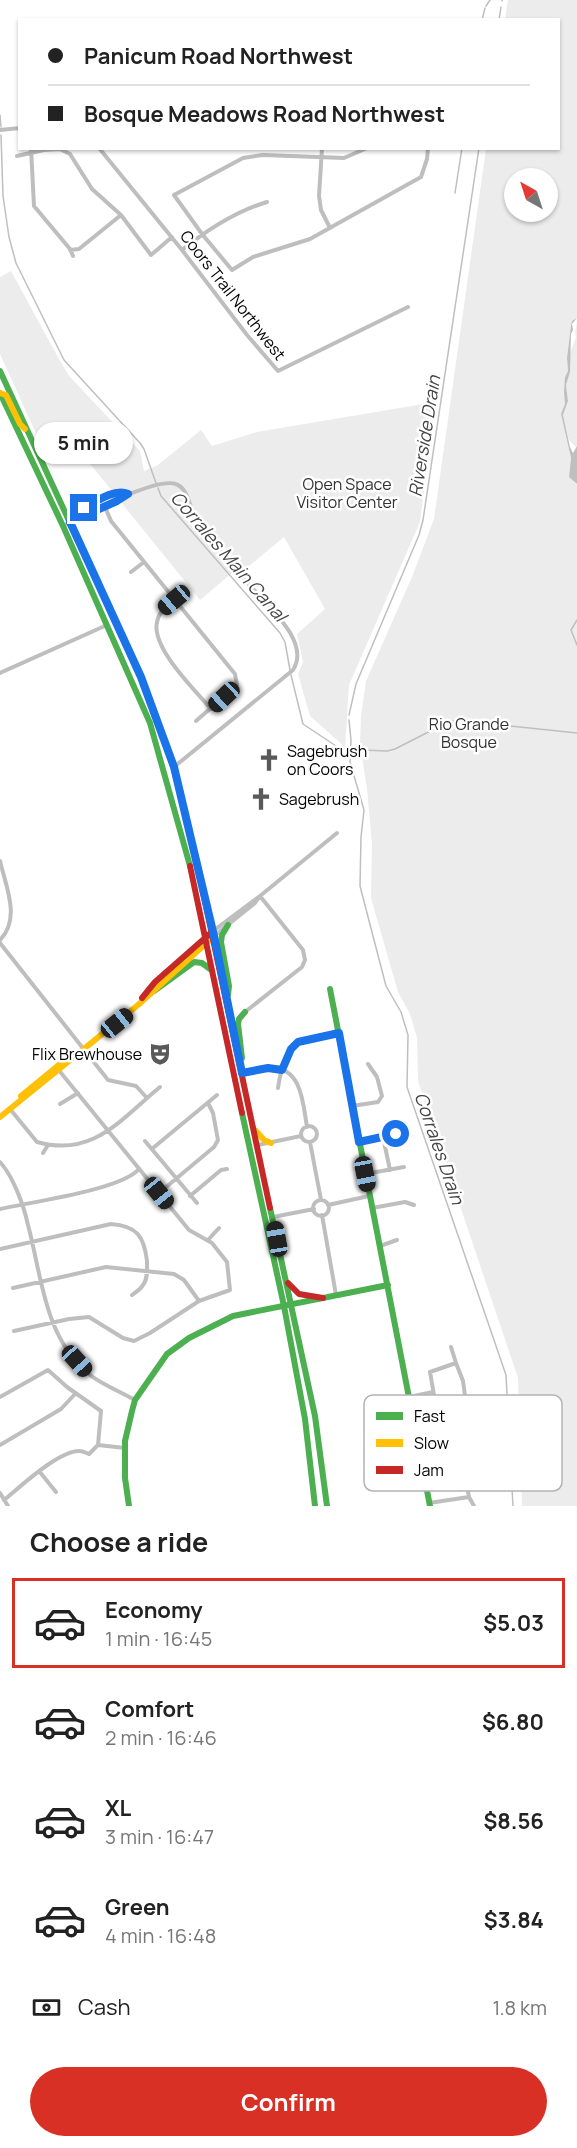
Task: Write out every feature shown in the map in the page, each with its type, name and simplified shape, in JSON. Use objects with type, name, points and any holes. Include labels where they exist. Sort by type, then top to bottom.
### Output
[{"type":"main road","points":[[0,371],[141,677],[174,767],[214,934],[285,1279],[315,1506]]},
{"type":"main road","points":[[0,393],[6,394],[20,424],[28,432]]},
{"type":"main road","points":[[0,393],[61,522],[150,723],[187,851],[232,1070],[315,1416],[327,1506]]},
{"type":"main road","points":[[228,925],[221,942],[229,986],[228,1004],[235,1012],[245,1012]]},
{"type":"main road","points":[[83,1048],[140,999],[155,982],[214,934]]},
{"type":"main road","points":[[154,991],[204,941]]},
{"type":"main road","points":[[0,1117],[154,991],[195,962],[202,963],[210,969]]},
{"type":"main road","points":[[330,989],[408,1395]]},
{"type":"main road","points":[[242,1071],[242,1046],[238,1024],[245,1012]]},
{"type":"main road","points":[[232,1070],[237,1080],[250,1137],[258,1145]]},
{"type":"main road","points":[[254,1128],[264,1140],[271,1143]]},
{"type":"main road","points":[[285,1279],[292,1290],[299,1295],[322,1298]]},
{"type":"main road","points":[[129,1506],[125,1478],[125,1448],[135,1400],[167,1353],[189,1338],[233,1316],[388,1285]]},
{"type":"street","points":[[0,130],[18,128]]},
{"type":"street","points":[[62,150],[69,154],[92,189],[120,215],[151,255],[172,237]]},
{"type":"street","name":"Coors Trail Northwest","points":[[101,150],[278,372],[408,307]]},
{"type":"street","points":[[322,150],[319,196],[321,210],[330,228]]},
{"type":"street","points":[[362,150],[344,158],[263,155],[243,159],[174,195],[201,234],[232,270],[253,257],[310,239],[421,177],[428,150]]},
{"type":"street","points":[[17,156],[31,151],[34,206],[73,256]]},
{"type":"street","points":[[182,250],[201,234],[252,206],[267,202]]},
{"type":"street","points":[[70,250],[79,249],[120,215]]},
{"type":"street","points":[[61,522],[105,507],[128,494],[171,482],[183,489],[195,516],[205,527]]},
{"type":"street","points":[[69,519],[117,493],[128,494]]},
{"type":"street","points":[[105,507],[111,521],[235,674],[237,685],[196,721]]},
{"type":"street","points":[[131,572],[144,562]]},
{"type":"street","points":[[174,767],[293,670],[298,660],[292,636],[243,577],[236,564]]},
{"type":"street","points":[[174,600],[161,611],[156,633],[162,649],[211,710]]},
{"type":"street","points":[[0,674],[107,625]]},
{"type":"street","points":[[214,934],[337,833]]},
{"type":"street","points":[[0,861],[12,911],[7,933],[0,941],[108,1080],[136,1086],[147,1098]]},
{"type":"street","points":[[214,934],[255,903],[260,896]]},
{"type":"street","points":[[245,1012],[302,967],[305,960],[303,950],[260,896]]},
{"type":"street","points":[[278,1089],[282,1070],[291,1049],[298,1042],[339,1033]]},
{"type":"street","points":[[352,1106],[378,1102],[382,1096],[377,1077],[368,1064]]},
{"type":"street","points":[[14,1331],[89,1317],[117,1335],[134,1341],[199,1301],[230,1290],[227,1262],[212,1243],[189,1230],[58,1068]]},
{"type":"street","points":[[242,1071],[268,1068],[282,1070],[292,1076],[300,1088],[307,1126]]},
{"type":"street","points":[[10,1109],[37,1142],[66,1147],[96,1139],[160,1087]]},
{"type":"street","points":[[60,1104],[78,1093]]},
{"type":"street","points":[[153,1148],[217,1095]]},
{"type":"street","points":[[159,1193],[214,1148],[218,1140],[213,1113],[208,1103]]},
{"type":"street","points":[[307,1126],[314,1129],[316,1134],[315,1139],[310,1142],[303,1140],[301,1136],[301,1131],[307,1126]]},
{"type":"street","points":[[359,1142],[396,1134]]},
{"type":"street","points":[[258,1145],[301,1136]]},
{"type":"street","points":[[383,1137],[390,1170]]},
{"type":"street","points":[[145,1141],[197,1203]]},
{"type":"street","points":[[310,1142],[321,1200],[328,1205],[369,1196]]},
{"type":"street","points":[[43,1153],[48,1145]]},
{"type":"street","points":[[0,1162],[9,1174],[23,1203],[40,1281],[52,1323],[64,1347],[90,1376],[135,1400]]},
{"type":"street","points":[[365,1174],[404,1167]]},
{"type":"street","points":[[0,1209],[106,1186],[134,1175],[139,1169]]},
{"type":"street","points":[[190,1196],[221,1170],[227,1169]]},
{"type":"street","points":[[321,1200],[316,1203],[314,1209],[316,1214],[322,1215],[328,1211],[328,1205]]},
{"type":"street","points":[[372,1208],[405,1202],[414,1205]]},
{"type":"street","points":[[273,1217],[314,1209]]},
{"type":"street","points":[[322,1215],[336,1295]]},
{"type":"street","points":[[0,1249],[111,1224],[129,1227],[142,1238],[147,1271],[144,1284],[132,1295]]},
{"type":"street","points":[[208,1241],[219,1227]]},
{"type":"street","points":[[380,1246],[392,1244],[397,1240]]},
{"type":"street","points":[[13,1288],[106,1267],[174,1274],[184,1280],[199,1301]]},
{"type":"street","points":[[452,1347],[464,1381],[465,1395]]},
{"type":"street","points":[[434,1395],[430,1372],[456,1363]]},
{"type":"street","points":[[0,1397],[48,1370],[75,1394],[100,1411],[98,1446],[89,1454],[79,1451],[61,1456],[4,1500]]},
{"type":"street","points":[[414,1395],[433,1392]]},
{"type":"street","points":[[0,1444],[61,1408],[75,1394]]},
{"type":"street","points":[[98,1446],[125,1448]]},
{"type":"street","points":[[39,1471],[56,1492]]},
{"type":"street","points":[[468,1491],[474,1506]]},
{"type":"street","points":[[0,1493],[8,1506]]},
{"type":"street","points":[[429,1505],[469,1497]]},
{"type":"green space","name":"Rio Grande Bosque","points":[[508,0],[577,0],[577,318],[572,321],[571,325],[567,358],[568,371],[565,377],[565,404],[561,414],[571,458],[569,476],[577,485],[577,1506],[522,1506],[522,1491],[562,1491],[562,1395],[519,1395],[518,1378],[418,1081],[417,1038],[410,1014],[398,992],[371,898],[372,844],[360,744],[361,716],[366,681],[412,577],[434,519],[486,150],[560,150],[560,18],[505,18]]},
{"type":"green space","name":"Open Space Visitor Center","points":[[11,271],[70,377],[140,451],[144,471],[158,465],[201,430],[212,446],[257,432],[435,402],[420,522],[349,685],[345,747],[310,716],[298,674],[303,662],[297,634],[325,609],[284,537],[237,576],[233,572],[200,600],[70,439],[44,451],[0,354],[0,277]]},
{"type":"green space","points":[[577,323],[576,447],[569,440],[563,415],[568,401],[566,385]]},
{"type":"shaded area","points":[[577,318],[572,324],[570,372],[566,385],[568,401],[563,415],[573,453],[577,446],[577,484],[569,477],[571,458],[561,414],[565,404],[565,377],[568,371],[567,358],[571,325],[572,321]]},
{"type":"waterway","points":[[486,6],[490,0]]},
{"type":"waterway","name":"Riverside Drain","points":[[499,18],[501,7]]},
{"type":"waterway","points":[[482,18],[485,8]]},
{"type":"waterway","name":"Corrales Main Canal","points":[[0,115],[1,127]]},
{"type":"waterway","name":"Corrales Main Canal","points":[[1,135],[3,196],[9,237],[16,263],[64,360],[140,443],[156,483]]},
{"type":"waterway","points":[[455,193],[462,150]]},
{"type":"waterway","name":"Riverside Drain","points":[[349,715],[356,684],[419,535],[423,520],[479,150]]},
{"type":"waterway","name":"Corrales Main Canal","points":[[158,488],[161,496],[280,633],[285,642],[290,670]]},
{"type":"waterway","points":[[577,620],[571,630],[577,645]]},
{"type":"waterway","name":"Corrales Main Canal","points":[[291,675],[303,724],[339,748],[355,750]]},
{"type":"waterway","name":"Corrales Drain","points":[[349,720],[350,762],[364,810],[360,886],[386,986],[401,1012],[408,1035],[407,1087],[506,1375],[507,1395]]},
{"type":"waterway","points":[[362,750],[395,749],[450,721],[577,733]]},
{"type":"waterway","name":"Corrales Drain","points":[[512,1491],[513,1506]]},
{"type":"traffic: fast","points":[[0,371],[141,677],[174,767],[200,878]]},
{"type":"traffic: fast","points":[[0,393],[63,526],[150,723],[190,866]]},
{"type":"traffic: fast","points":[[228,925],[221,942],[229,986],[228,995]]},
{"type":"traffic: fast","points":[[154,991],[194,962],[202,963],[210,969]]},
{"type":"traffic: fast","points":[[330,989],[409,1395]]},
{"type":"traffic: fast","points":[[242,1058],[238,1024],[245,1012]]},
{"type":"traffic: fast","points":[[242,1113],[284,1306],[305,1419],[315,1506]]},
{"type":"traffic: fast","points":[[270,1208],[315,1416],[327,1506]]},
{"type":"traffic: fast","points":[[129,1506],[125,1478],[125,1441],[132,1411],[135,1400],[167,1354],[189,1338],[233,1316],[388,1285]]},
{"type":"traffic: fast","points":[[427,1491],[430,1506]]},
{"type":"traffic: slow","points":[[0,393],[6,395],[20,424],[25,429]]},
{"type":"traffic: slow","points":[[0,1117],[138,1005],[214,936]]},
{"type":"traffic: slow","points":[[21,1096],[60,1064]]},
{"type":"traffic: slow","points":[[256,1131],[264,1140],[271,1143]]},
{"type":"traffic: jam","points":[[190,866],[242,1113]]},
{"type":"traffic: jam","points":[[200,878],[270,1208]]},
{"type":"traffic: jam","points":[[142,998],[155,982],[213,931]]},
{"type":"traffic: jam","points":[[288,1283],[299,1294],[323,1298]]},
{"type":"place","name":"Sagebrush on Coors","points":[[269,760]]},
{"type":"place","name":"Sagebrush","points":[[261,799]]},
{"type":"place","name":"Flix Brewhouse","points":[[160,1054]]},
{"type":"route","points":[[84,508],[117,493],[128,494],[70,522],[141,677],[174,767],[197,858],[242,1073],[268,1068],[282,1070],[291,1049],[298,1042],[339,1033],[359,1142],[396,1134]]}]
